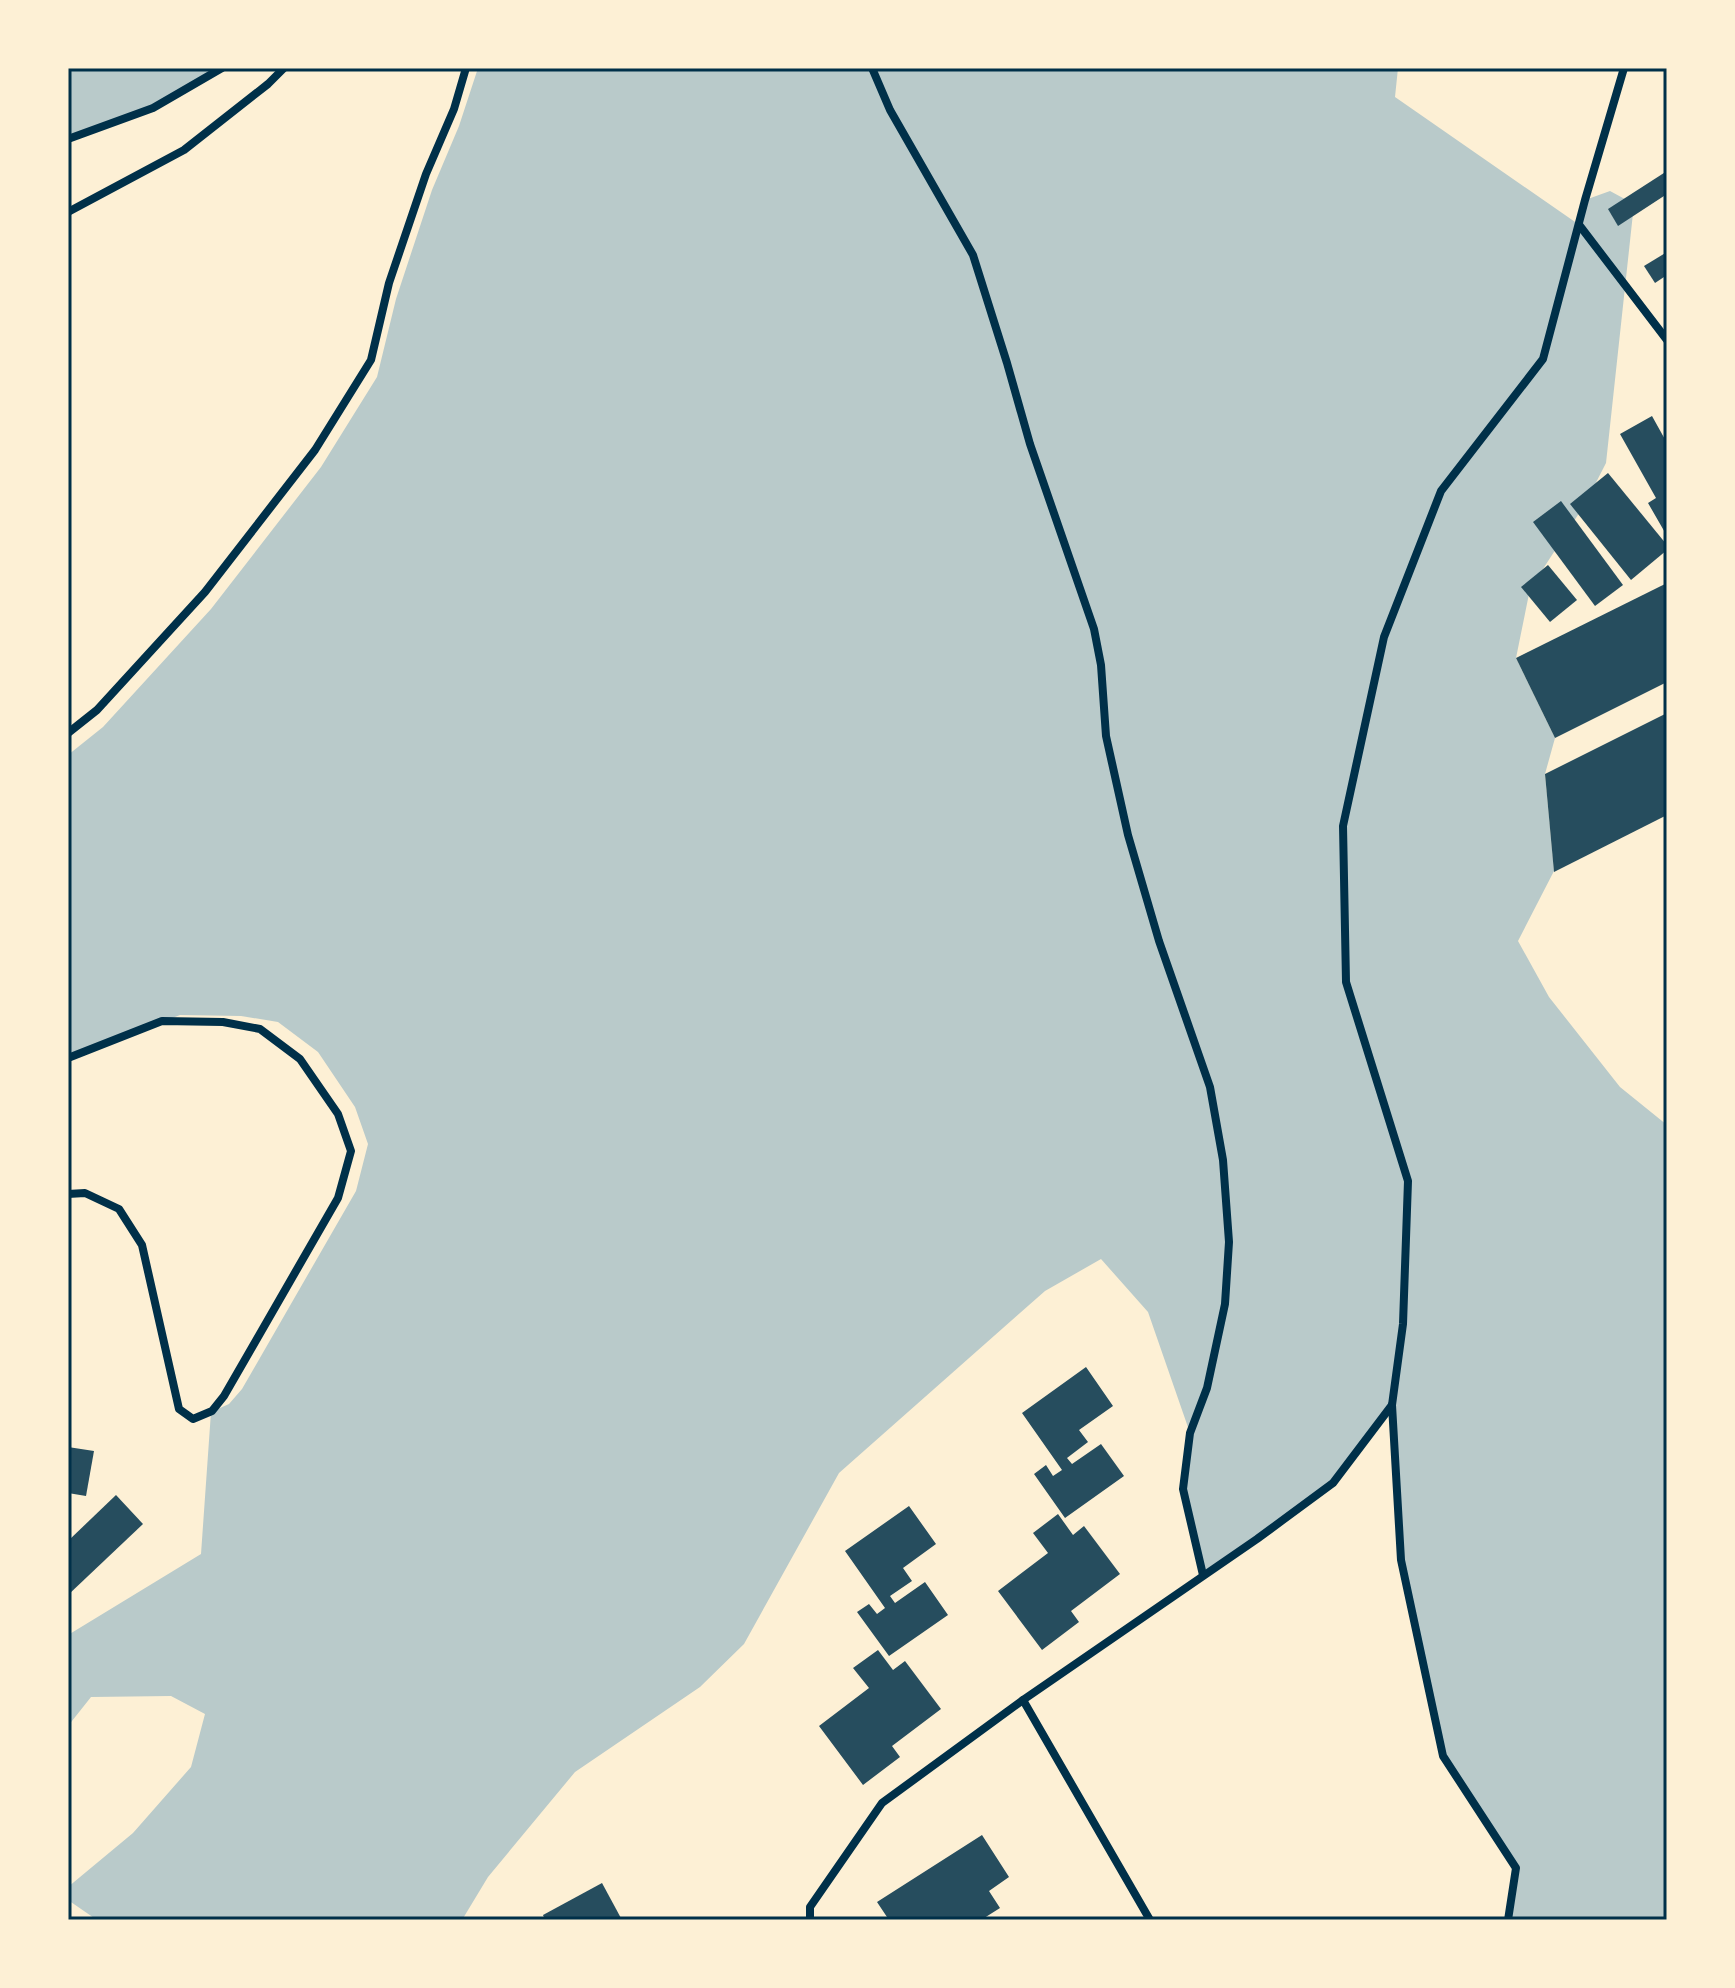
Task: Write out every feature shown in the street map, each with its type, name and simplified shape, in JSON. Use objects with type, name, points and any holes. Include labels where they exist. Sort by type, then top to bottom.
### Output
[{"type":"street","points":[[68,139],[153,108],[222,68]]},
{"type":"street","points":[[68,212],[184,150],[284,68]]},
{"type":"street","points":[[68,733],[97,710],[205,592],[315,450],[371,360],[389,283],[426,174],[454,109],[466,68]]},
{"type":"street","points":[[872,68],[890,110],[973,255],[1030,444],[1094,629],[1101,665],[1106,736],[1128,835],[1159,941],[1210,1087],[1223,1160],[1229,1242],[1225,1304],[1207,1388],[1190,1433],[1183,1489],[1203,1575]]},
{"type":"street","points":[[1508,1920],[1516,1868],[1443,1756],[1401,1560],[1392,1405],[1403,1324],[1408,1181],[1346,982],[1343,826],[1384,637],[1441,491],[1543,359],[1624,68]]},
{"type":"street","points":[[1580,226],[1667,340]]},
{"type":"street","points":[[68,1058],[162,1021],[223,1022],[260,1029],[300,1059],[338,1114],[351,1151],[338,1198],[224,1396],[212,1411],[193,1419],[179,1409],[142,1245],[119,1209],[85,1193],[68,1194]]},
{"type":"street","points":[[810,1920],[810,1907],[882,1803],[1023,1700],[1333,1483],[1392,1405]]},
{"type":"street","points":[[1023,1700],[1150,1920]]},
{"type":"shaded area","points":[[68,68],[222,68],[153,108],[68,139]]},
{"type":"shaded area","points":[[478,68],[1398,68],[1395,97],[1578,224],[1585,200],[1610,191],[1634,204],[1606,463],[1585,504],[1530,589],[1516,658],[1555,738],[1545,774],[1554,871],[1518,941],[1549,997],[1620,1087],[1667,1125],[1667,1920],[1508,1920],[1516,1868],[1443,1756],[1401,1560],[1392,1406],[1333,1483],[1203,1575],[1183,1489],[1190,1433],[1148,1312],[1101,1259],[1045,1291],[839,1473],[744,1644],[700,1687],[575,1772],[488,1877],[462,1920],[97,1920],[68,1900],[68,1887],[133,1833],[191,1767],[205,1714],[171,1696],[91,1697],[68,1726],[68,1635],[201,1554],[211,1412],[229,1404],[242,1389],[356,1191],[368,1144],[355,1107],[318,1052],[278,1022],[241,1016],[180,1015],[68,1059],[68,755],[103,727],[211,609],[321,467],[377,377],[396,299],[432,190],[459,126]]},
{"type":"building","points":[[1667,171],[1667,194],[1618,226],[1608,209]]},
{"type":"building","points":[[1667,252],[1667,275],[1655,283],[1644,266]]},
{"type":"building","points":[[1652,416],[1667,443],[1667,536],[1648,503],[1656,498],[1620,434]]},
{"type":"building","points":[[1608,473],[1667,545],[1667,550],[1631,580],[1570,504]]},
{"type":"building","points":[[1561,501],[1623,585],[1595,606],[1533,522]]},
{"type":"building","points":[[1548,565],[1577,600],[1550,622],[1521,587]]},
{"type":"building","points":[[1667,583],[1667,682],[1555,738],[1516,658]]},
{"type":"building","points":[[1667,713],[1667,815],[1554,872],[1545,774]]},
{"type":"building","points":[[1086,1367],[1113,1406],[1079,1430],[1088,1442],[1067,1458],[1072,1464],[1101,1444],[1124,1476],[1065,1518],[1034,1474],[1046,1465],[1053,1476],[1062,1470],[1022,1413]]},
{"type":"building","points":[[68,1447],[94,1451],[86,1496],[68,1493]]},
{"type":"building","points":[[116,1495],[143,1524],[68,1595],[68,1541]]},
{"type":"building","points":[[909,1506],[936,1544],[903,1568],[912,1581],[890,1596],[895,1603],[925,1582],[948,1615],[889,1656],[857,1612],[869,1604],[877,1614],[885,1608],[845,1551]]},
{"type":"building","points":[[1058,1514],[1073,1535],[1084,1526],[1120,1574],[1071,1611],[1079,1622],[1042,1650],[998,1591],[1048,1553],[1033,1533]]},
{"type":"building","points":[[878,1650],[893,1670],[905,1661],[941,1709],[892,1746],[900,1757],[863,1785],[819,1726],[869,1688],[853,1668]]},
{"type":"building","points":[[982,1835],[1009,1877],[989,1891],[1000,1908],[981,1920],[889,1920],[877,1902]]},
{"type":"building","points":[[602,1883],[622,1920],[545,1920],[543,1915]]}]
